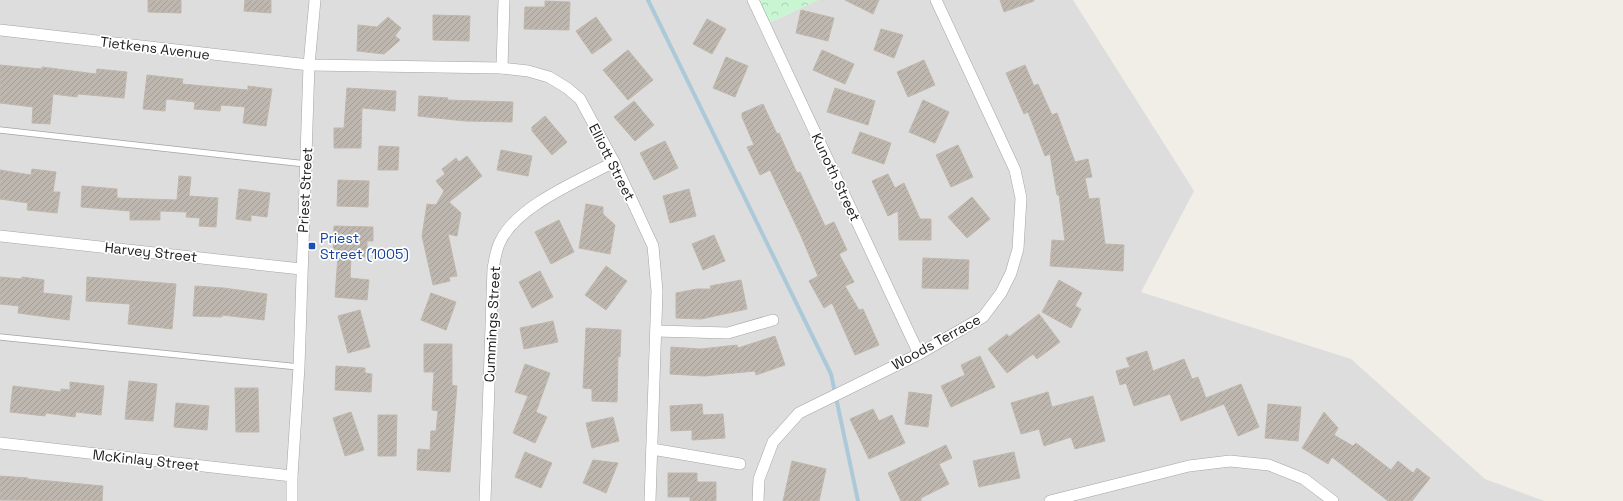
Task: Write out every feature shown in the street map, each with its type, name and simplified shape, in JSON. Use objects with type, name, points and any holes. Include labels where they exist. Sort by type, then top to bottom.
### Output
[{"type":"street","name":"Priest Street","points":[[292,501],[292,476],[299,367],[301,269],[309,65],[315,0]]},
{"type":"street","points":[[502,68],[504,0]]},
{"type":"street","name":"Kunoth Street","points":[[753,0],[919,354]]},
{"type":"street","name":"Woods Terrace","points":[[758,501],[759,479],[773,442],[799,413],[919,354],[983,317],[1001,294],[1011,273],[1018,249],[1020,224],[1021,198],[1015,170],[936,0]]},
{"type":"street","name":"Tietkens Avenue","points":[[0,30],[309,65]]},
{"type":"street","name":"Elliott Street","points":[[309,65],[502,68],[528,71],[549,77],[568,88],[580,100],[614,162],[653,246],[657,291],[650,501]]},
{"type":"street","name":"Cummings Street","points":[[485,501],[493,268],[500,242],[512,223],[536,204],[614,162]]},
{"type":"street","name":"Harvey Street","points":[[0,236],[301,269]]},
{"type":"street","points":[[656,331],[728,333],[773,320]]},
{"type":"street","name":"McKinlay Street","points":[[0,444],[292,476]]},
{"type":"street","points":[[652,450],[740,464]]},
{"type":"street","points":[[1050,501],[1189,466],[1230,461],[1269,465],[1304,479],[1333,501]]},
{"type":"lane","points":[[0,130],[306,164]]},
{"type":"lane","points":[[0,337],[299,367]]},
{"type":"shaded area","points":[[0,0],[753,0],[765,25],[818,0],[1073,0],[1194,191],[1141,292],[1351,359],[1485,479],[1544,501],[0,501]]},
{"type":"green space","points":[[753,0],[818,0],[765,25]]},
{"type":"building","points":[[148,0],[181,0],[181,13],[148,12]]},
{"type":"building","points":[[245,0],[271,0],[271,13],[244,11]]},
{"type":"building","points":[[845,0],[879,0],[873,14]]},
{"type":"building","points":[[1000,0],[1034,0],[1034,1],[1004,12]]},
{"type":"building","points":[[545,1],[570,2],[569,30],[524,29],[525,7],[545,7]]},
{"type":"building","points":[[801,10],[834,18],[828,41],[796,33]]},
{"type":"building","points":[[433,15],[470,16],[469,41],[433,40]]},
{"type":"building","points":[[388,17],[401,28],[395,36],[400,40],[384,54],[357,51],[358,25],[377,27]]},
{"type":"building","points":[[596,17],[612,40],[592,54],[576,31]]},
{"type":"building","points":[[707,19],[726,29],[712,54],[693,44]]},
{"type":"building","points":[[881,29],[903,35],[894,58],[874,50]]},
{"type":"building","points":[[628,50],[653,80],[628,100],[603,70]]},
{"type":"building","points":[[822,50],[854,64],[845,84],[813,70]]},
{"type":"building","points":[[726,57],[748,66],[735,97],[713,88]]},
{"type":"building","points":[[924,60],[935,85],[908,97],[897,72]]},
{"type":"building","points":[[0,65],[42,69],[42,67],[96,74],[97,69],[127,72],[124,98],[78,94],[77,97],[53,94],[50,124],[32,123],[33,107],[0,103]]},
{"type":"building","points":[[1025,65],[1034,86],[1038,84],[1052,115],[1057,113],[1075,162],[1088,159],[1092,177],[1085,178],[1089,199],[1099,198],[1105,244],[1124,245],[1123,271],[1050,266],[1052,240],[1065,241],[1059,195],[1057,195],[1050,154],[1045,156],[1028,112],[1024,114],[1006,73]]},
{"type":"building","points":[[147,75],[183,79],[182,84],[248,90],[248,86],[272,89],[266,126],[243,123],[245,107],[221,105],[220,111],[194,109],[195,102],[166,99],[165,111],[143,109]]},
{"type":"building","points":[[347,88],[396,91],[395,111],[362,108],[361,148],[334,148],[334,128],[344,128]]},
{"type":"building","points":[[835,88],[875,101],[868,125],[827,112]]},
{"type":"building","points":[[419,96],[448,98],[447,100],[513,102],[512,122],[465,121],[418,116]]},
{"type":"building","points":[[923,100],[949,112],[935,143],[909,132]]},
{"type":"building","points":[[634,101],[654,125],[635,141],[614,117]]},
{"type":"building","points":[[763,104],[777,134],[779,133],[797,173],[800,172],[825,226],[834,222],[847,250],[839,254],[854,282],[845,286],[859,310],[863,309],[879,345],[855,355],[832,303],[824,308],[809,281],[818,276],[801,236],[770,170],[760,175],[747,147],[754,145],[742,117],[742,113]]},
{"type":"building","points":[[545,116],[567,142],[552,155],[532,131],[532,127]]},
{"type":"building","points":[[860,132],[891,143],[884,164],[852,153]]},
{"type":"building","points":[[665,141],[678,168],[654,180],[640,153]]},
{"type":"building","points":[[958,145],[973,177],[951,187],[936,155]]},
{"type":"building","points":[[379,146],[399,147],[398,170],[378,170]]},
{"type":"building","points":[[501,150],[532,156],[528,176],[497,170]]},
{"type":"building","points":[[467,156],[482,176],[449,202],[461,213],[457,236],[448,234],[457,276],[449,277],[450,281],[433,285],[422,236],[427,204],[436,205],[444,191],[436,181],[445,174],[442,169],[456,158],[459,162]]},
{"type":"building","points":[[32,169],[56,172],[53,192],[60,192],[57,213],[27,210],[28,203],[0,199],[0,170],[31,175]]},
{"type":"building","points":[[888,174],[895,188],[904,183],[920,219],[931,219],[931,240],[899,240],[898,211],[888,216],[872,181]]},
{"type":"building","points":[[179,176],[191,177],[189,196],[218,198],[216,227],[199,226],[200,218],[186,217],[187,212],[160,211],[160,220],[130,220],[130,211],[81,207],[82,186],[117,189],[117,198],[177,200]]},
{"type":"building","points":[[338,180],[369,181],[368,207],[337,206]]},
{"type":"building","points":[[239,189],[270,193],[267,217],[251,215],[251,221],[236,219]]},
{"type":"building","points":[[689,189],[696,216],[670,223],[663,196]]},
{"type":"building","points":[[972,197],[990,219],[967,238],[948,217]]},
{"type":"building","points":[[586,204],[603,207],[603,214],[615,225],[610,254],[579,248]]},
{"type":"building","points":[[559,220],[574,252],[551,264],[535,232]]},
{"type":"building","points":[[334,226],[373,227],[373,241],[367,241],[367,257],[351,257],[350,278],[369,280],[367,300],[335,297],[338,256],[333,256]]},
{"type":"building","points":[[714,235],[725,261],[703,270],[692,244]]},
{"type":"building","points":[[923,258],[969,260],[968,289],[922,288]]},
{"type":"building","points":[[606,266],[627,281],[606,310],[585,295]]},
{"type":"building","points":[[540,271],[553,297],[532,308],[519,282]]},
{"type":"building","points":[[0,277],[22,279],[22,277],[44,280],[43,293],[72,296],[69,320],[18,313],[19,306],[0,304]]},
{"type":"building","points":[[87,277],[176,284],[172,329],[128,324],[130,304],[86,301]]},
{"type":"building","points":[[741,280],[747,309],[701,319],[676,318],[676,293],[697,289],[711,289],[710,286]]},
{"type":"building","points":[[1059,280],[1082,293],[1075,306],[1081,309],[1071,328],[1042,312]]},
{"type":"building","points":[[195,286],[224,288],[267,294],[264,320],[222,315],[222,317],[193,316]]},
{"type":"building","points":[[431,293],[456,302],[446,330],[421,320]]},
{"type":"building","points":[[360,310],[370,347],[348,353],[338,316]]},
{"type":"building","points":[[1039,314],[1060,342],[1037,359],[1033,354],[1007,373],[988,349],[1007,334],[1009,337]]},
{"type":"building","points":[[553,321],[558,342],[524,349],[520,328]]},
{"type":"building","points":[[586,328],[621,330],[620,357],[618,356],[617,402],[592,401],[592,389],[583,388]]},
{"type":"building","points":[[775,336],[785,365],[756,375],[755,371],[704,376],[670,374],[671,347],[701,349],[737,345],[738,348]]},
{"type":"building","points":[[424,344],[452,344],[452,385],[457,386],[450,472],[417,470],[418,449],[430,450],[431,431],[436,431],[438,411],[432,410],[434,372],[424,372]]},
{"type":"building","points":[[1147,351],[1153,371],[1184,359],[1192,379],[1198,377],[1206,398],[1241,384],[1259,427],[1238,436],[1224,404],[1181,421],[1170,394],[1134,406],[1126,383],[1120,385],[1116,371],[1130,367],[1126,358]]},
{"type":"building","points":[[980,356],[995,387],[951,407],[941,386],[965,375],[961,365]]},
{"type":"building","points":[[525,364],[550,373],[536,412],[547,417],[535,443],[513,433],[528,396],[515,392]]},
{"type":"building","points":[[336,366],[365,368],[365,373],[372,374],[371,392],[335,390]]},
{"type":"building","points":[[129,381],[157,384],[153,421],[125,419]]},
{"type":"building","points":[[70,382],[104,386],[101,415],[76,412],[75,417],[46,413],[45,416],[10,412],[13,386],[61,392],[61,389],[70,390]]},
{"type":"building","points":[[235,388],[258,388],[259,432],[236,432]]},
{"type":"building","points":[[909,392],[932,395],[928,427],[905,424]]},
{"type":"building","points":[[1048,392],[1052,407],[1093,396],[1105,441],[1075,449],[1071,437],[1044,446],[1039,429],[1021,434],[1011,403]]},
{"type":"building","points":[[176,403],[209,406],[207,430],[174,427]]},
{"type":"building","points":[[702,404],[703,415],[723,414],[725,438],[692,440],[692,430],[671,431],[670,406]]},
{"type":"building","points":[[1268,404],[1301,407],[1298,441],[1265,438]]},
{"type":"building","points":[[873,409],[879,421],[892,415],[905,443],[869,459],[850,419]]},
{"type":"building","points":[[351,412],[364,450],[345,456],[333,418]]},
{"type":"building","points":[[1324,412],[1338,428],[1334,435],[1353,446],[1356,443],[1391,470],[1398,461],[1413,473],[1417,468],[1430,478],[1412,501],[1388,501],[1332,457],[1328,464],[1302,448]]},
{"type":"building","points":[[378,415],[397,415],[396,456],[378,456]]},
{"type":"building","points":[[613,417],[619,441],[592,448],[586,423]]},
{"type":"building","points":[[946,445],[952,458],[939,464],[949,484],[921,498],[921,501],[901,501],[888,473]]},
{"type":"building","points":[[525,452],[552,463],[541,488],[515,477]]},
{"type":"building","points":[[1014,452],[1020,478],[979,487],[973,461]]},
{"type":"building","points":[[593,460],[618,463],[606,493],[583,483]]},
{"type":"building","points":[[792,461],[826,469],[819,501],[783,501]]},
{"type":"building","points":[[668,473],[697,473],[697,482],[716,482],[716,501],[690,501],[690,497],[668,497]]},
{"type":"building","points":[[0,476],[103,486],[102,501],[0,500]]},
{"type":"waterway","points":[[648,0],[831,374],[858,501]]},
{"type":"place","name":"Priest Street (1005)","points":[[312,246]]}]
